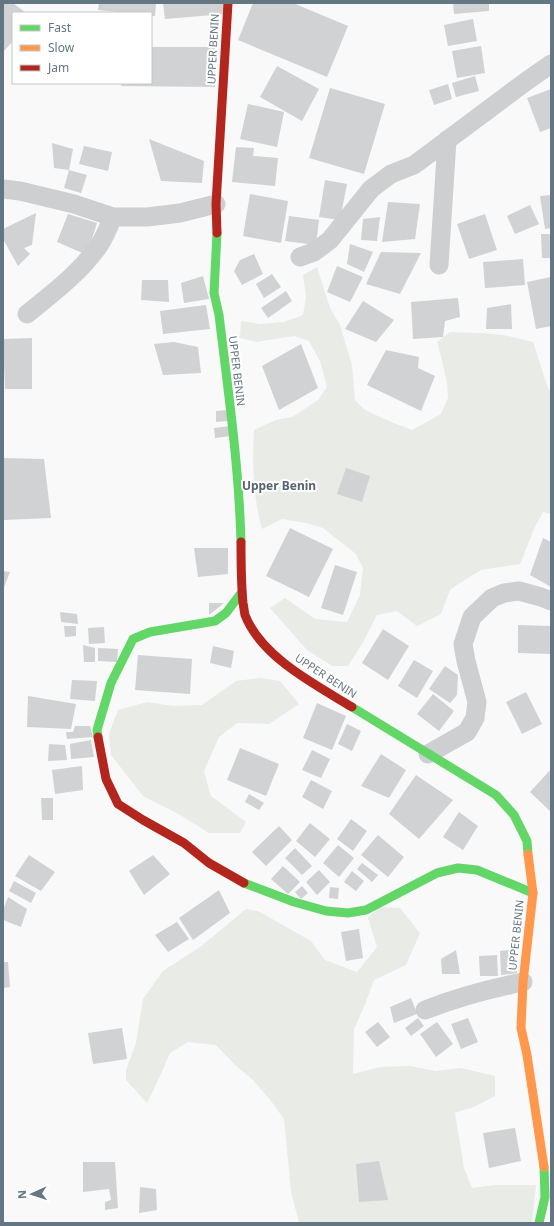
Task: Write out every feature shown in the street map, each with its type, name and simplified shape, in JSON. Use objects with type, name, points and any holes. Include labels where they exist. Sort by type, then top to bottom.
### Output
[{"type":"street","name":"UPPER BENIN","points":[[228,3],[216,204],[217,236],[214,293],[219,315],[235,450],[240,514],[242,592],[245,614],[253,630],[268,648],[288,667],[496,795],[514,815],[527,841],[533,893],[523,982],[521,1028],[527,1054],[545,1173],[545,1197],[540,1223]]},
{"type":"street","points":[[300,257],[314,252],[330,240],[371,189],[391,174],[414,165],[551,64]]},
{"type":"street","points":[[439,265],[447,140]]},
{"type":"street","points":[[3,189],[20,191],[74,204],[113,217],[147,217],[180,213],[216,204]]},
{"type":"street","points":[[27,314],[83,266],[101,244],[113,217]]},
{"type":"street","points":[[428,754],[467,732],[475,718],[477,702],[463,644],[472,616],[492,598],[504,593],[519,591],[551,601]]},
{"type":"street","points":[[242,592],[226,613],[214,621],[195,626],[150,632],[133,639],[111,683],[97,730],[106,779],[118,804],[184,843],[209,863],[248,884],[294,902],[326,912],[348,913],[366,910],[437,873],[458,868],[477,870],[533,893]]},
{"type":"street","points":[[425,1010],[455,998],[523,982]]},
{"type":"shaded area","points":[[317,267],[330,308],[340,325],[352,365],[355,400],[365,410],[412,430],[441,414],[448,398],[447,383],[437,342],[450,332],[504,335],[533,342],[551,393],[551,514],[543,512],[534,529],[520,564],[481,570],[450,590],[441,614],[417,626],[397,611],[377,615],[348,666],[332,666],[307,650],[270,608],[285,598],[315,619],[347,622],[360,595],[363,568],[356,554],[323,528],[306,523],[282,519],[262,529],[255,492],[253,468],[254,430],[276,420],[292,417],[318,400],[327,387],[320,361],[309,341],[294,336],[256,342],[240,338],[241,321],[260,324],[284,322],[303,315],[306,297],[303,275]]},
{"type":"shaded area","points":[[261,678],[280,681],[299,704],[269,724],[237,723],[219,737],[204,771],[211,796],[246,822],[240,833],[209,833],[182,816],[143,796],[111,755],[109,734],[118,710],[147,702],[173,706],[202,705],[236,681]]},
{"type":"shaded area","points":[[379,907],[400,908],[420,933],[406,965],[374,980],[354,1029],[353,1074],[380,1067],[411,1066],[435,1071],[461,1068],[495,1076],[495,1096],[476,1106],[455,1113],[464,1168],[472,1188],[496,1185],[536,1185],[532,1223],[299,1223],[291,1191],[284,1119],[253,1080],[234,1064],[216,1045],[188,1042],[170,1053],[147,1103],[126,1080],[126,1070],[136,1043],[143,999],[163,971],[200,947],[246,909],[258,911],[311,941],[325,960],[357,972],[377,947],[368,918]]},
{"type":"building","points":[[3,3],[13,3],[25,12],[12,12],[12,42],[3,52]]},
{"type":"building","points":[[99,3],[156,3],[155,16],[152,16],[152,12],[117,12],[98,10]]},
{"type":"building","points":[[163,3],[224,3],[225,14],[165,19]]},
{"type":"building","points":[[253,3],[293,3],[348,26],[327,77],[238,40]]},
{"type":"building","points":[[453,3],[489,3],[489,11],[454,14]]},
{"type":"building","points":[[473,19],[477,41],[448,46],[444,25]]},
{"type":"building","points":[[481,46],[485,73],[457,78],[452,51]]},
{"type":"building","points":[[152,47],[215,47],[215,87],[121,86],[121,84],[152,84]]},
{"type":"building","points":[[277,66],[319,89],[302,121],[260,97]]},
{"type":"building","points":[[475,76],[479,91],[456,97],[452,83]]},
{"type":"building","points":[[448,84],[452,99],[434,105],[429,90]]},
{"type":"building","points":[[330,88],[385,104],[364,174],[309,158]]},
{"type":"building","points":[[551,89],[551,128],[540,132],[527,98]]},
{"type":"building","points":[[248,104],[284,112],[277,147],[240,139]]},
{"type":"building","points":[[149,139],[204,161],[202,183],[161,181]]},
{"type":"building","points":[[52,143],[73,149],[69,170],[54,168]]},
{"type":"building","points":[[84,146],[112,152],[108,171],[79,164]]},
{"type":"building","points":[[236,147],[254,148],[253,156],[278,158],[275,186],[232,182]]},
{"type":"building","points":[[69,170],[87,175],[81,193],[64,188]]},
{"type":"building","points":[[325,180],[347,184],[340,220],[319,217]]},
{"type":"building","points":[[250,194],[288,201],[281,243],[243,236]]},
{"type":"building","points":[[551,195],[551,228],[545,229],[540,196]]},
{"type":"building","points":[[388,202],[420,204],[415,239],[382,242]]},
{"type":"building","points":[[530,205],[539,224],[515,234],[507,216]]},
{"type":"building","points":[[36,213],[32,245],[24,248],[30,254],[18,266],[3,239],[3,229]]},
{"type":"building","points":[[68,214],[97,223],[87,255],[57,242]]},
{"type":"building","points":[[485,214],[497,250],[469,259],[457,224]]},
{"type":"building","points":[[289,216],[319,220],[316,245],[285,241]]},
{"type":"building","points":[[380,217],[377,241],[361,240],[363,219]]},
{"type":"building","points":[[541,234],[551,234],[551,258],[542,258]]},
{"type":"building","points":[[350,244],[373,252],[364,272],[347,264]]},
{"type":"building","points":[[381,252],[421,253],[400,294],[366,284]]},
{"type":"building","points":[[254,254],[263,274],[242,285],[234,271],[240,260]]},
{"type":"building","points":[[523,259],[525,285],[485,288],[483,262]]},
{"type":"building","points":[[337,266],[363,277],[350,302],[327,292]]},
{"type":"building","points":[[272,274],[281,287],[264,298],[256,284]]},
{"type":"building","points":[[203,276],[209,299],[184,303],[181,283]]},
{"type":"building","points":[[551,277],[551,326],[536,329],[527,282]]},
{"type":"building","points":[[142,280],[168,280],[169,302],[141,300]]},
{"type":"building","points":[[286,291],[292,301],[268,318],[261,308]]},
{"type":"building","points":[[458,298],[460,317],[445,321],[443,337],[413,339],[411,302]]},
{"type":"building","points":[[363,301],[394,320],[376,342],[345,329]]},
{"type":"building","points":[[511,304],[512,329],[486,329],[487,308]]},
{"type":"building","points":[[206,305],[210,329],[163,334],[160,311]]},
{"type":"building","points":[[32,338],[32,389],[5,389],[3,339]]},
{"type":"building","points":[[174,342],[198,347],[201,373],[163,375],[154,344]]},
{"type":"building","points":[[301,344],[318,388],[279,410],[262,366]]},
{"type":"building","points":[[386,350],[419,357],[418,368],[435,376],[421,411],[367,385]]},
{"type":"building","points":[[228,410],[228,421],[216,422],[216,411]]},
{"type":"building","points":[[230,426],[231,436],[215,438],[214,428]]},
{"type":"building","points":[[3,458],[44,459],[51,518],[4,520]]},
{"type":"building","points":[[346,468],[370,476],[362,502],[337,494]]},
{"type":"building","points":[[290,528],[333,549],[309,597],[266,576]]},
{"type":"building","points":[[543,538],[551,542],[551,587],[530,575]]},
{"type":"building","points":[[194,548],[228,548],[228,574],[198,577]]},
{"type":"building","points":[[335,565],[357,572],[343,615],[321,608]]},
{"type":"building","points":[[3,571],[10,572],[3,590]]},
{"type":"building","points":[[209,603],[224,603],[209,615]]},
{"type":"building","points":[[60,612],[77,614],[78,624],[61,622]]},
{"type":"building","points":[[518,625],[551,626],[551,654],[518,653]]},
{"type":"building","points":[[64,626],[76,626],[76,636],[65,637]]},
{"type":"building","points":[[104,627],[105,643],[89,644],[88,628]]},
{"type":"building","points":[[383,629],[409,646],[388,680],[362,663]]},
{"type":"building","points":[[83,645],[95,648],[95,662],[84,662]]},
{"type":"building","points":[[213,646],[234,651],[231,668],[210,663]]},
{"type":"building","points":[[98,648],[118,649],[117,662],[98,661]]},
{"type":"building","points":[[138,655],[192,659],[190,694],[135,690]]},
{"type":"building","points":[[414,660],[433,671],[417,698],[398,686]]},
{"type":"building","points":[[445,666],[458,675],[457,695],[450,703],[429,689]]},
{"type":"building","points":[[72,680],[97,681],[95,701],[70,699]]},
{"type":"building","points":[[526,692],[542,724],[522,734],[506,702]]},
{"type":"building","points":[[433,694],[454,711],[439,731],[417,714]]},
{"type":"building","points":[[28,696],[76,704],[71,729],[27,727]]},
{"type":"building","points":[[317,703],[346,716],[332,750],[303,738]]},
{"type":"building","points":[[347,724],[361,731],[352,751],[338,744]]},
{"type":"building","points":[[75,726],[90,726],[93,737],[67,739],[66,732],[73,732]]},
{"type":"building","points":[[91,740],[94,757],[71,759],[70,744]]},
{"type":"building","points":[[49,744],[65,745],[67,760],[48,761]]},
{"type":"building","points":[[240,748],[279,764],[266,796],[227,780]]},
{"type":"building","points":[[312,750],[330,759],[321,778],[302,770]]},
{"type":"building","points":[[381,754],[406,770],[389,798],[361,786]]},
{"type":"building","points":[[82,766],[83,790],[55,794],[52,770]]},
{"type":"building","points":[[551,769],[551,812],[530,792]]},
{"type":"building","points":[[416,775],[453,800],[419,839],[389,814]]},
{"type":"building","points":[[311,780],[332,791],[323,809],[302,797]]},
{"type":"building","points":[[249,794],[264,803],[259,810],[245,802]]},
{"type":"building","points":[[41,798],[53,798],[53,820],[42,820]]},
{"type":"building","points":[[459,812],[478,826],[463,850],[443,837]]},
{"type":"building","points":[[351,819],[367,831],[353,851],[337,839]]},
{"type":"building","points":[[310,823],[330,839],[315,857],[296,841]]},
{"type":"building","points":[[279,826],[292,840],[266,866],[252,852]]},
{"type":"building","points":[[378,835],[404,857],[388,877],[361,855]]},
{"type":"building","points":[[338,845],[354,858],[339,877],[323,863]]},
{"type":"building","points":[[295,848],[312,866],[302,875],[285,858]]},
{"type":"building","points":[[29,855],[55,872],[41,891],[15,876]]},
{"type":"building","points":[[153,855],[170,874],[144,895],[129,871]]},
{"type":"building","points":[[362,863],[378,875],[372,882],[357,869]]},
{"type":"building","points":[[283,866],[300,882],[288,894],[271,879]]},
{"type":"building","points":[[319,870],[330,882],[317,895],[306,882]]},
{"type":"building","points":[[352,871],[364,881],[356,891],[344,882]]},
{"type":"building","points":[[14,881],[36,893],[31,903],[9,891]]},
{"type":"building","points":[[302,886],[308,893],[301,899],[295,892]]},
{"type":"building","points":[[330,887],[339,888],[338,899],[329,898]]},
{"type":"building","points":[[219,890],[230,913],[193,940],[179,918]]},
{"type":"building","points":[[8,897],[27,909],[21,927],[3,920],[3,910]]},
{"type":"building","points":[[177,922],[189,939],[168,952],[155,935]]},
{"type":"building","points":[[359,929],[363,958],[346,961],[341,932]]},
{"type":"building","points":[[515,949],[517,973],[501,975],[500,951]]},
{"type":"building","points":[[456,950],[460,974],[442,974],[441,959]]},
{"type":"building","points":[[497,955],[498,976],[480,976],[479,956]]},
{"type":"building","points":[[3,962],[8,962],[10,987],[3,988]]},
{"type":"building","points":[[411,998],[417,1014],[394,1023],[390,1007]]},
{"type":"building","points":[[418,1018],[424,1026],[411,1036],[405,1028]]},
{"type":"building","points":[[468,1018],[478,1042],[461,1049],[451,1024]]},
{"type":"building","points":[[378,1022],[390,1037],[377,1047],[365,1032]]},
{"type":"building","points":[[437,1022],[453,1044],[436,1057],[420,1034]]},
{"type":"building","points":[[122,1028],[127,1059],[93,1064],[88,1033]]},
{"type":"building","points":[[515,1128],[521,1161],[489,1168],[483,1133]]},
{"type":"building","points":[[379,1161],[388,1200],[359,1202],[356,1164]]},
{"type":"building","points":[[83,1162],[115,1162],[118,1208],[105,1210],[105,1202],[111,1200],[109,1189],[83,1192]]},
{"type":"building","points":[[140,1187],[156,1189],[157,1210],[139,1213]]},
{"type":"traffic: fast","points":[[217,233],[214,293],[219,315],[233,428],[241,542]]},
{"type":"traffic: fast","points":[[98,737],[97,730],[111,683],[133,639],[150,632],[215,621],[226,613],[242,592]]},
{"type":"traffic: fast","points":[[352,707],[496,795],[514,815],[527,841],[528,854]]},
{"type":"traffic: fast","points":[[244,883],[294,902],[326,911],[348,913],[366,910],[437,873],[458,868],[477,870],[533,893]]},
{"type":"traffic: fast","points":[[539,1223],[545,1197],[544,1167]]},
{"type":"traffic: slow","points":[[528,854],[533,893],[523,982],[521,1028],[527,1055],[544,1167]]},
{"type":"traffic: jam","points":[[217,233],[216,204],[228,3]]},
{"type":"traffic: jam","points":[[241,542],[241,580],[243,603],[245,615],[253,630],[263,644],[276,657],[307,679],[352,707]]},
{"type":"traffic: jam","points":[[98,737],[106,779],[118,804],[184,843],[209,863],[244,883]]},
{"type":"district","name":"Upper Benin","points":[[279,486]]}]
